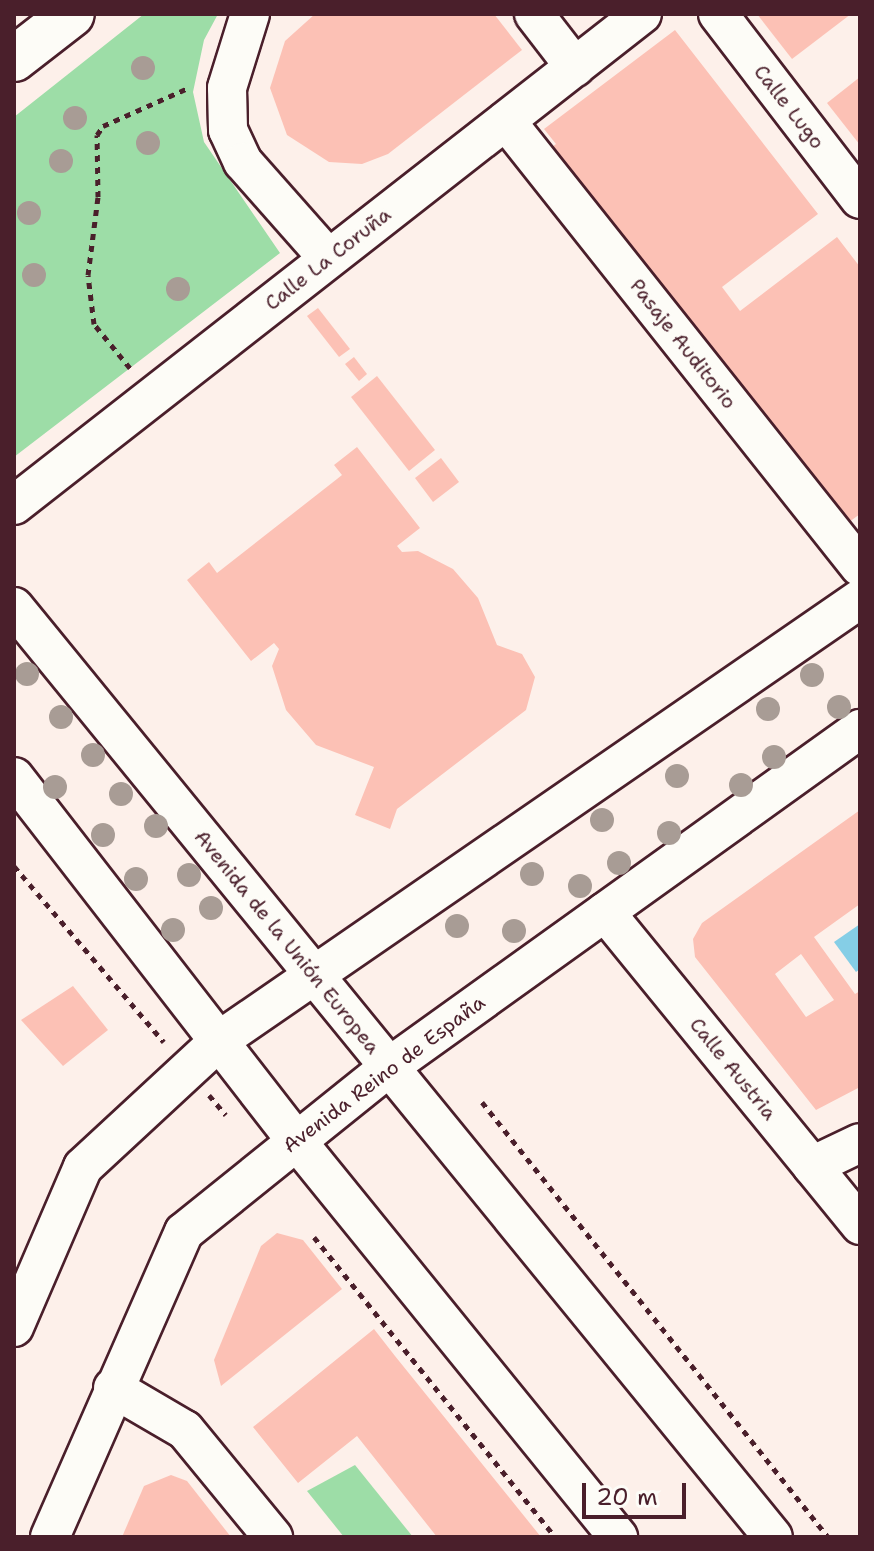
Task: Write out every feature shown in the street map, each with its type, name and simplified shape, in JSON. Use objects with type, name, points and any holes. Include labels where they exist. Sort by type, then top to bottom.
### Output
[{"type":"main road","points":[[14,59],[72,14]]},
{"type":"street","points":[[250,14],[227,88],[228,130],[243,162],[328,258]]},
{"type":"street","points":[[534,14],[575,67]]},
{"type":"street","name":"Calle La Coruña","points":[[14,505],[642,14]]},
{"type":"street","name":"Calle Lugo","points":[[718,14],[860,199]]},
{"type":"street","name":"Pasaje Auditorio","points":[[506,121],[860,567]]},
{"type":"street","points":[[14,1327],[83,1167],[220,1040],[311,972],[860,599]]},
{"type":"street","name":"Avenida de la Unión Europea","points":[[14,607],[773,1537]]},
{"type":"street","name":"Avenida Reino de España","points":[[50,1537],[184,1232],[280,1151],[389,1067],[860,729]]},
{"type":"street","points":[[14,777],[220,1040],[280,1151],[618,1537]]},
{"type":"street","name":"Calle Austria","points":[[605,912],[860,1225]]},
{"type":"street","points":[[812,1166],[860,1143]]},
{"type":"street","points":[[113,1388],[185,1430],[273,1537]]},
{"type":"path","points":[[136,375],[94,324],[88,275],[98,197],[97,135],[103,126],[179,88],[199,86]]},
{"type":"path","points":[[14,866],[187,1069],[280,1151]]},
{"type":"path","points":[[482,1102],[828,1537]]},
{"type":"path","points":[[314,1237],[555,1537]]},
{"type":"green space","points":[[144,14],[218,14],[204,40],[193,92],[204,142],[280,253],[14,457],[14,117]]},
{"type":"green space","points":[[355,1465],[413,1537],[344,1537],[307,1491]]},
{"type":"water","points":[[860,924],[860,969],[856,972],[834,942]]},
{"type":"building","points":[[315,14],[494,14],[522,50],[388,154],[362,164],[329,162],[287,135],[270,88],[285,41]]},
{"type":"building","points":[[757,14],[851,14],[792,59]]},
{"type":"building","points":[[675,30],[818,214],[722,287],[740,311],[837,237],[860,267],[860,514],[834,533],[545,152],[556,144],[544,129]]},
{"type":"building","points":[[860,77],[860,145],[827,103]]},
{"type":"building","points":[[318,308],[350,349],[339,357],[307,316]]},
{"type":"building","points":[[354,357],[367,374],[359,381],[345,364]]},
{"type":"building","points":[[377,376],[435,450],[409,471],[351,397]]},
{"type":"building","points":[[357,447],[420,528],[397,546],[402,552],[418,551],[453,569],[478,598],[497,645],[522,654],[535,677],[526,710],[397,809],[390,829],[355,815],[374,767],[316,745],[286,710],[272,666],[279,649],[274,643],[251,661],[187,580],[209,562],[217,573],[342,475],[334,465]]},
{"type":"building","points":[[441,458],[459,482],[433,502],[415,478]]},
{"type":"building","points":[[860,810],[860,904],[814,937],[855,994],[860,991],[860,1087],[816,1110],[695,957],[693,939],[702,923]],"holes":[[[801,954],[834,1000],[806,1017],[775,974]]]},
{"type":"building","points":[[73,986],[108,1030],[63,1066],[21,1020]]},
{"type":"building","points":[[277,1233],[303,1240],[342,1289],[221,1386],[214,1360],[261,1246]]},
{"type":"building","points":[[374,1329],[541,1537],[437,1537],[357,1436],[298,1483],[253,1427]]},
{"type":"building","points":[[171,1475],[187,1481],[231,1537],[122,1537],[144,1486]]}]
